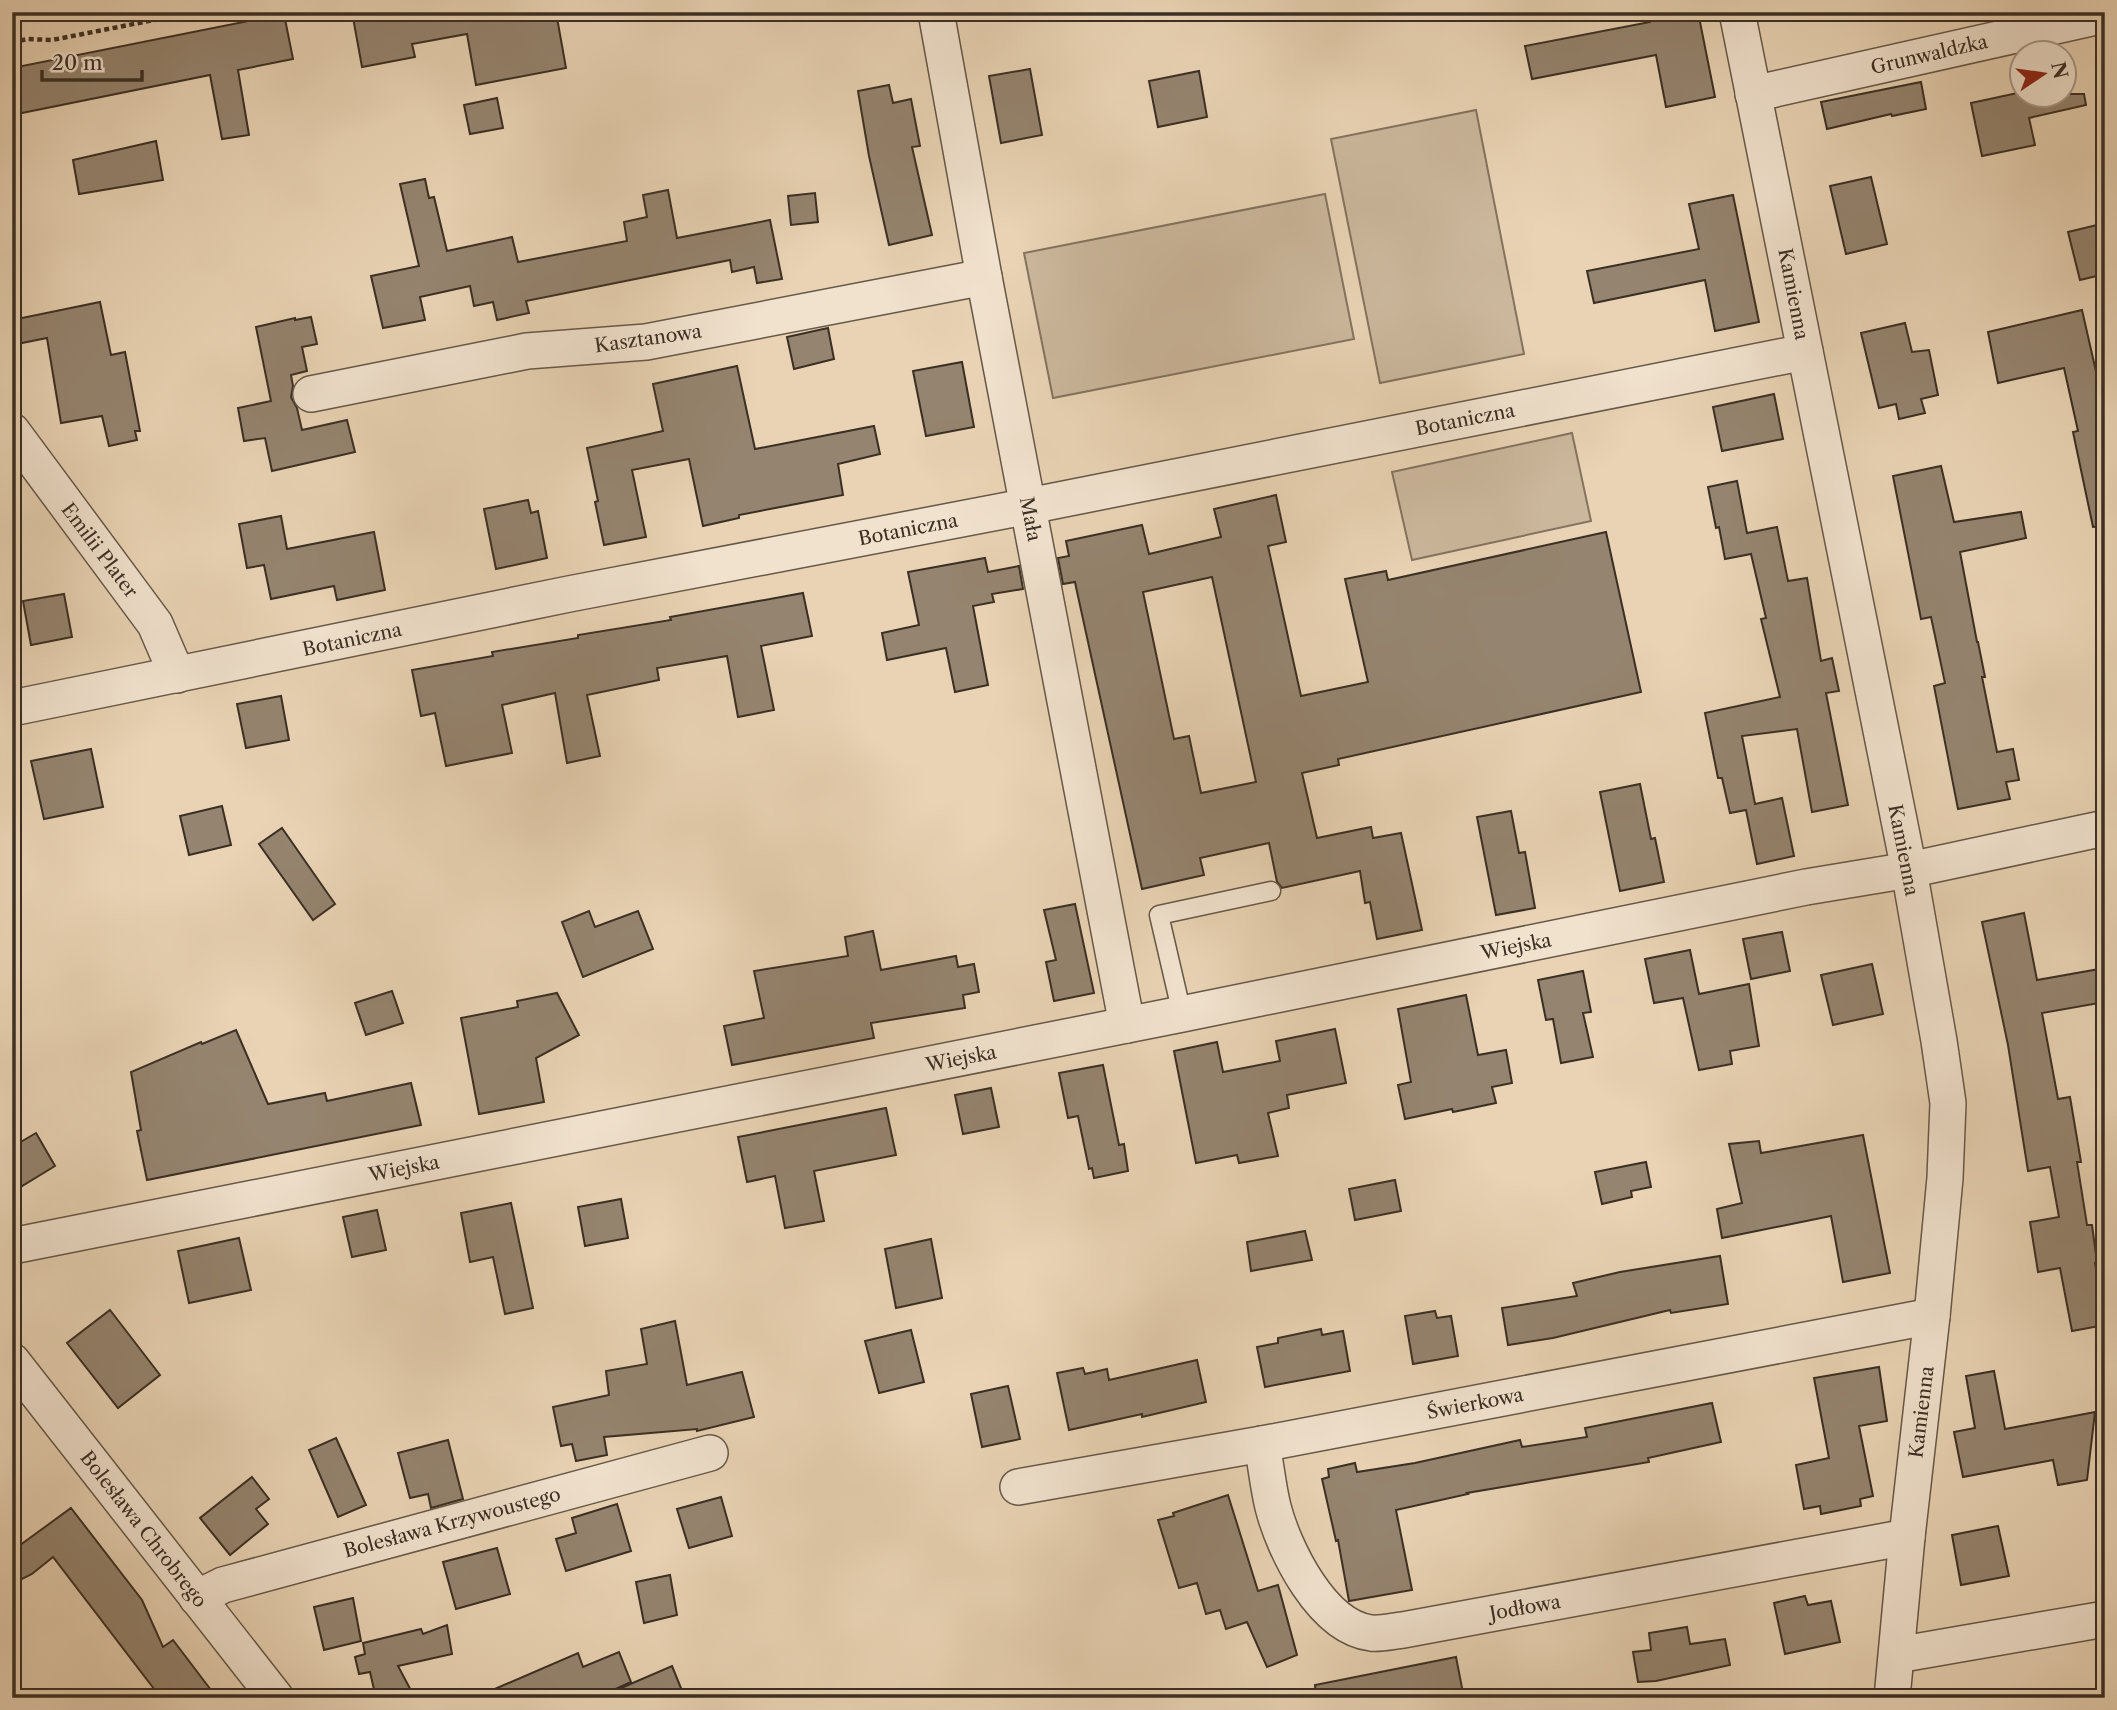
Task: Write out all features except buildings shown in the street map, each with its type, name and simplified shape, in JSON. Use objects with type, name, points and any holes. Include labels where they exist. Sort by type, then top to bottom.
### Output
[{"type":"street","name":"Mała","points":[[936,12],[1127,1025]]},
{"type":"street","name":"Kamienna","points":[[1737,12],[1909,870],[1948,1103],[1945,1178],[1892,1698]]},
{"type":"street","name":"Grunwaldzka","points":[[1754,93],[2105,15]]},
{"type":"street","name":"Kasztanowa","points":[[311,394],[527,351],[646,342],[984,277]]},
{"type":"street","name":"Botaniczna","points":[[12,708],[569,594],[1805,352]]},
{"type":"street","name":"Emilii Plater","points":[[12,431],[155,624],[177,675]]},
{"type":"street","name":"Wiejska","points":[[12,1246],[1793,890],[1909,870],[2105,828]]},
{"type":"street","name":"Świerkowa","points":[[1018,1487],[1262,1444],[1932,1316]]},
{"type":"street","name":"Bolesława Chrobrego","points":[[12,1361],[276,1698]]},
{"type":"street","name":"Jodłowa","points":[[1262,1444],[1273,1508],[1287,1545],[1305,1579],[1321,1604],[1342,1622],[1371,1633],[1403,1630],[1907,1537]]},
{"type":"street","name":"Bolesława Krzywoustego","points":[[197,1598],[223,1585],[710,1453]]},
{"type":"street","points":[[1897,1655],[2105,1619]]},
{"type":"lane","points":[[1182,1014],[1159,915],[1270,891]]},
{"type":"path","points":[[12,42],[28,39],[52,40],[195,12]]},
{"type":"shaded area","points":[[1476,110],[1524,354],[1380,383],[1331,139]]},
{"type":"shaded area","points":[[1325,194],[1354,339],[1053,398],[1024,253]]},
{"type":"shaded area","points":[[1572,433],[1591,521],[1412,560],[1392,472]]}]
